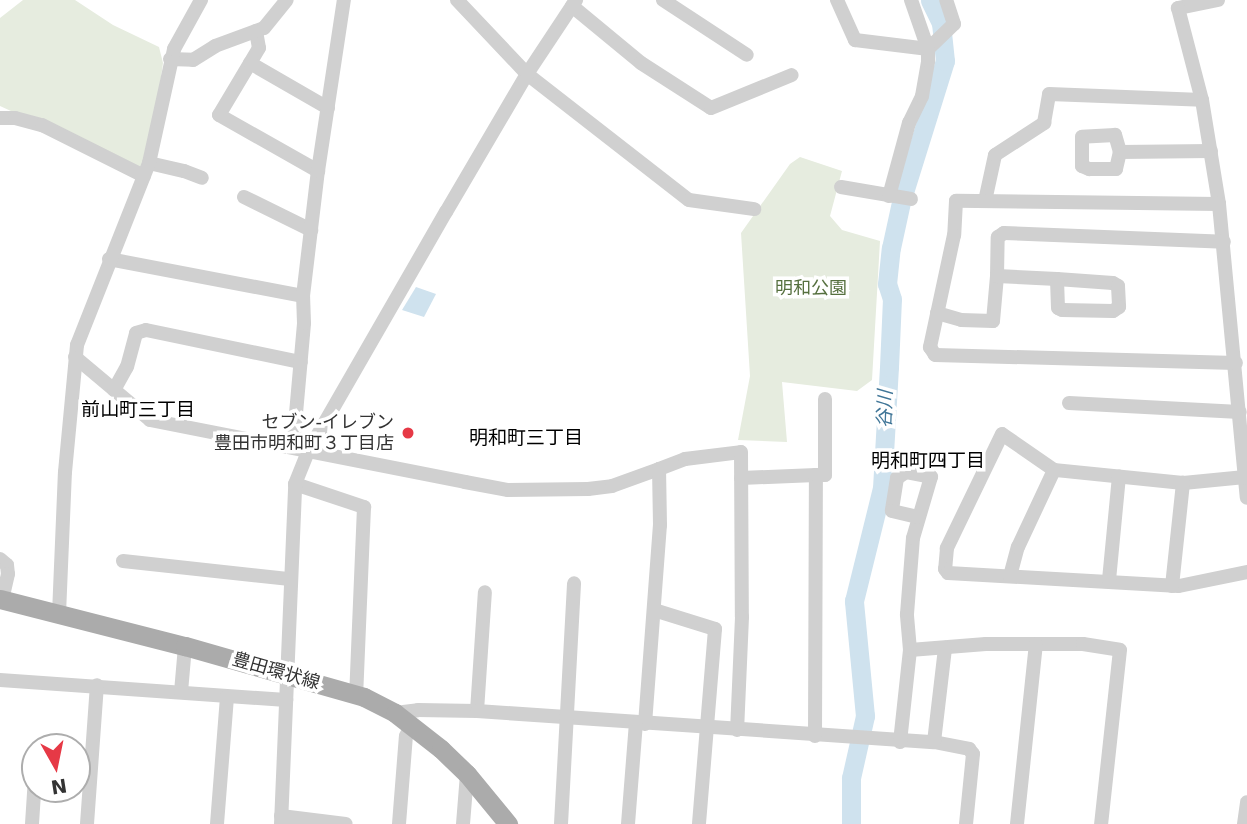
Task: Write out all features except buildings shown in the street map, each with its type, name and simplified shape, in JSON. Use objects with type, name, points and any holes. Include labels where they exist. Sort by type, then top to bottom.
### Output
[{"type":"main road","name":"豊田環状線","points":[[1,600],[185,646],[356,694],[395,713],[412,725],[467,774],[508,824]]},
{"type":"street","points":[[59,614],[65,471],[75,357],[109,259],[147,170],[170,59],[201,0]]},
{"type":"street","points":[[170,59],[193,60],[215,46],[256,31],[268,24],[287,0]]},
{"type":"street","points":[[293,447],[301,362],[303,296],[318,172],[344,0]]},
{"type":"street","points":[[457,0],[527,74],[689,200],[754,209]]},
{"type":"street","points":[[663,0],[747,55]]},
{"type":"street","points":[[837,0],[855,40],[932,46],[954,24],[946,0]]},
{"type":"street","points":[[893,196],[908,123],[922,96],[932,46],[911,0]]},
{"type":"street","points":[[1218,0],[1173,4],[1202,100],[1211,150],[1224,242],[1247,498]]},
{"type":"street","points":[[346,824],[281,820],[295,484],[309,450],[527,74],[574,3],[641,63],[711,108],[792,75]]},
{"type":"street","points":[[256,31],[259,48],[213,111],[318,172]]},
{"type":"street","points":[[250,63],[327,108]]},
{"type":"street","points":[[985,201],[995,155],[1044,123],[1049,94],[1202,100]]},
{"type":"street","points":[[1,119],[42,125],[147,170],[184,170],[202,178]]},
{"type":"street","points":[[1120,152],[1211,150]]},
{"type":"street","points":[[841,187],[911,199]]},
{"type":"street","points":[[244,197],[311,230]]},
{"type":"street","points":[[1219,204],[956,201],[954,235],[930,347],[935,355],[1236,363]]},
{"type":"street","points":[[937,313],[961,320],[993,321],[998,237],[1004,233],[1224,242]]},
{"type":"street","points":[[109,259],[303,296]]},
{"type":"street","points":[[997,276],[1057,279]]},
{"type":"street","points":[[114,390],[127,366],[136,333],[146,330],[301,362]]},
{"type":"street","points":[[75,357],[150,420],[508,490],[588,489],[612,485],[685,460],[741,453],[742,617],[737,730]]},
{"type":"street","points":[[741,478],[825,475],[825,398]]},
{"type":"street","points":[[1069,403],[1240,412]]},
{"type":"street","points":[[1246,474],[1183,483],[1054,470],[1002,434],[947,548],[945,569],[948,573],[1109,580],[1172,586],[1247,572]]},
{"type":"street","points":[[628,824],[654,610],[660,526],[659,469]]},
{"type":"street","points":[[1010,576],[1018,547],[1054,470]]},
{"type":"street","points":[[815,736],[816,475]]},
{"type":"street","points":[[1109,580],[1119,476]]},
{"type":"street","points":[[1172,586],[1183,483]]},
{"type":"street","points":[[295,484],[364,507],[356,694]]},
{"type":"street","points":[[900,741],[910,650],[907,614],[913,538],[918,517]]},
{"type":"street","points":[[0,559],[7,565],[8,573],[1,600]]},
{"type":"street","points":[[123,561],[290,579]]},
{"type":"street","points":[[561,824],[574,583]]},
{"type":"street","points":[[477,711],[485,592]]},
{"type":"street","points":[[654,610],[715,629],[699,824]]},
{"type":"street","points":[[910,650],[1036,644],[1083,644],[1120,650],[1101,824]]},
{"type":"street","points":[[1017,824],[1036,644]]},
{"type":"street","points":[[181,692],[185,646]]},
{"type":"street","points":[[933,742],[945,648]]},
{"type":"street","points":[[0,680],[286,700]]},
{"type":"street","points":[[88,733],[97,685]]},
{"type":"street","points":[[217,824],[228,696]]},
{"type":"street","points":[[395,713],[418,710],[477,711],[848,739],[933,742],[969,749],[972,754],[966,824]]},
{"type":"street","points":[[399,824],[406,736],[412,725]]},
{"type":"street","points":[[463,824],[467,774]]},
{"type":"street","points":[[32,824],[33,803]]},
{"type":"street","points":[[86,803],[87,824]]},
{"type":"street","points":[[1244,824],[1247,803]]},
{"type":"green space","points":[[23,0],[75,0],[113,25],[159,47],[163,63],[149,163],[138,169],[0,106],[0,18]]},
{"type":"green space","name":"明和公園","points":[[800,157],[842,171],[830,216],[842,230],[880,241],[872,380],[857,391],[782,382],[787,442],[738,440],[750,376],[741,233],[790,164]]},
{"type":"water","points":[[416,287],[436,294],[424,317],[402,310]]},
{"type":"waterway","name":"谷川","points":[[851,824],[851,778],[865,716],[854,601],[882,488],[892,299],[887,284],[891,248],[901,202],[945,61],[941,23],[930,0]]},
{"type":"place","name":"セブン-イレブン 豊田市明和町３丁目店","points":[[408,433]]},
{"type":"district","name":"前山町三丁目","points":[[138,410]]},
{"type":"district","name":"明和町三丁目","points":[[526,438]]},
{"type":"district","name":"明和町四丁目","points":[[928,461]]}]
